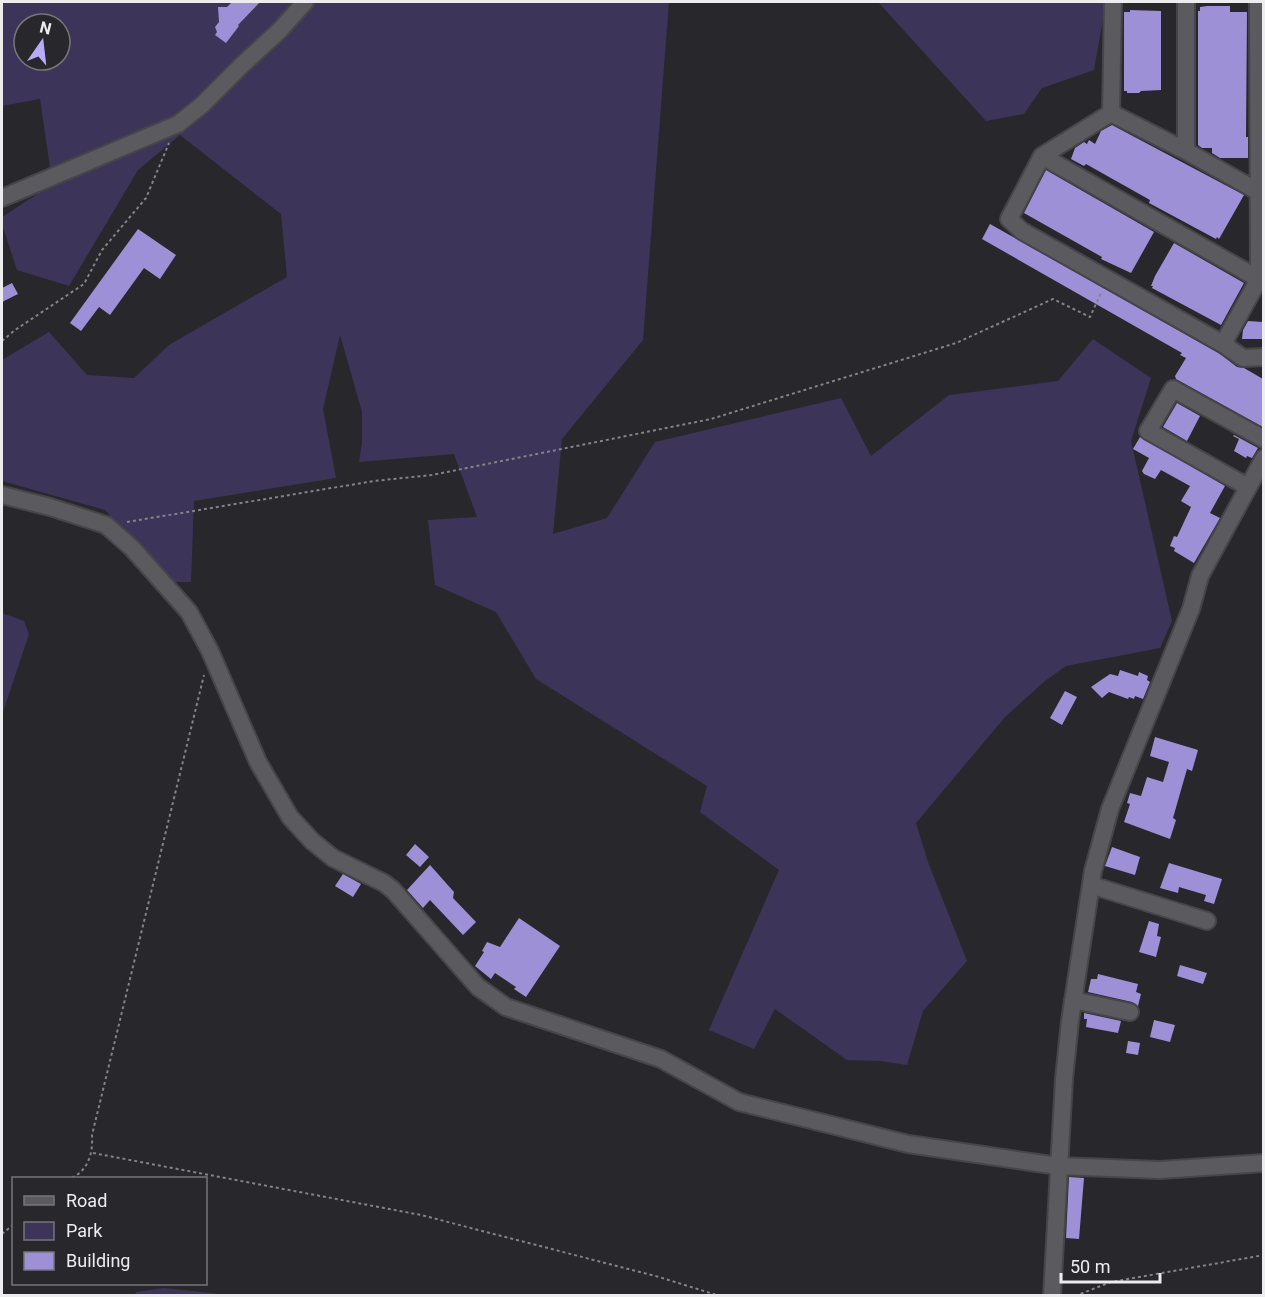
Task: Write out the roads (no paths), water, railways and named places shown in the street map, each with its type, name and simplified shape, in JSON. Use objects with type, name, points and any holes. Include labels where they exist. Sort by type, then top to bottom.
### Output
[{"type":"street","points":[[2,198],[178,124],[202,105],[242,64],[280,30],[305,2]]},
{"type":"street","points":[[1112,113],[1113,2]]},
{"type":"street","points":[[1186,2],[1186,151]]},
{"type":"street","points":[[1223,344],[1261,279],[1258,192],[1261,48],[1258,2]]},
{"type":"street","points":[[1112,113],[1258,192]]},
{"type":"street","points":[[1112,113],[1042,156],[1009,219],[1022,231],[1223,344],[1243,358],[1263,357]]},
{"type":"street","points":[[1042,156],[1261,279]]},
{"type":"street","points":[[1248,487],[1148,431],[1173,388],[1263,439]]},
{"type":"street","points":[[1052,1296],[1064,1079],[1073,1000],[1093,871],[1110,809],[1191,609],[1200,576],[1263,458]]},
{"type":"street","points":[[2,495],[106,525],[132,548],[189,612],[210,651],[258,762],[290,818],[312,841],[333,858],[384,883],[393,890],[478,987],[506,1007],[661,1059],[739,1102],[908,1144],[1058,1166],[1160,1170],[1263,1163]]},
{"type":"street","points":[[1091,885],[1207,921]]},
{"type":"street","points":[[1073,1000],[1131,1012]]}]
